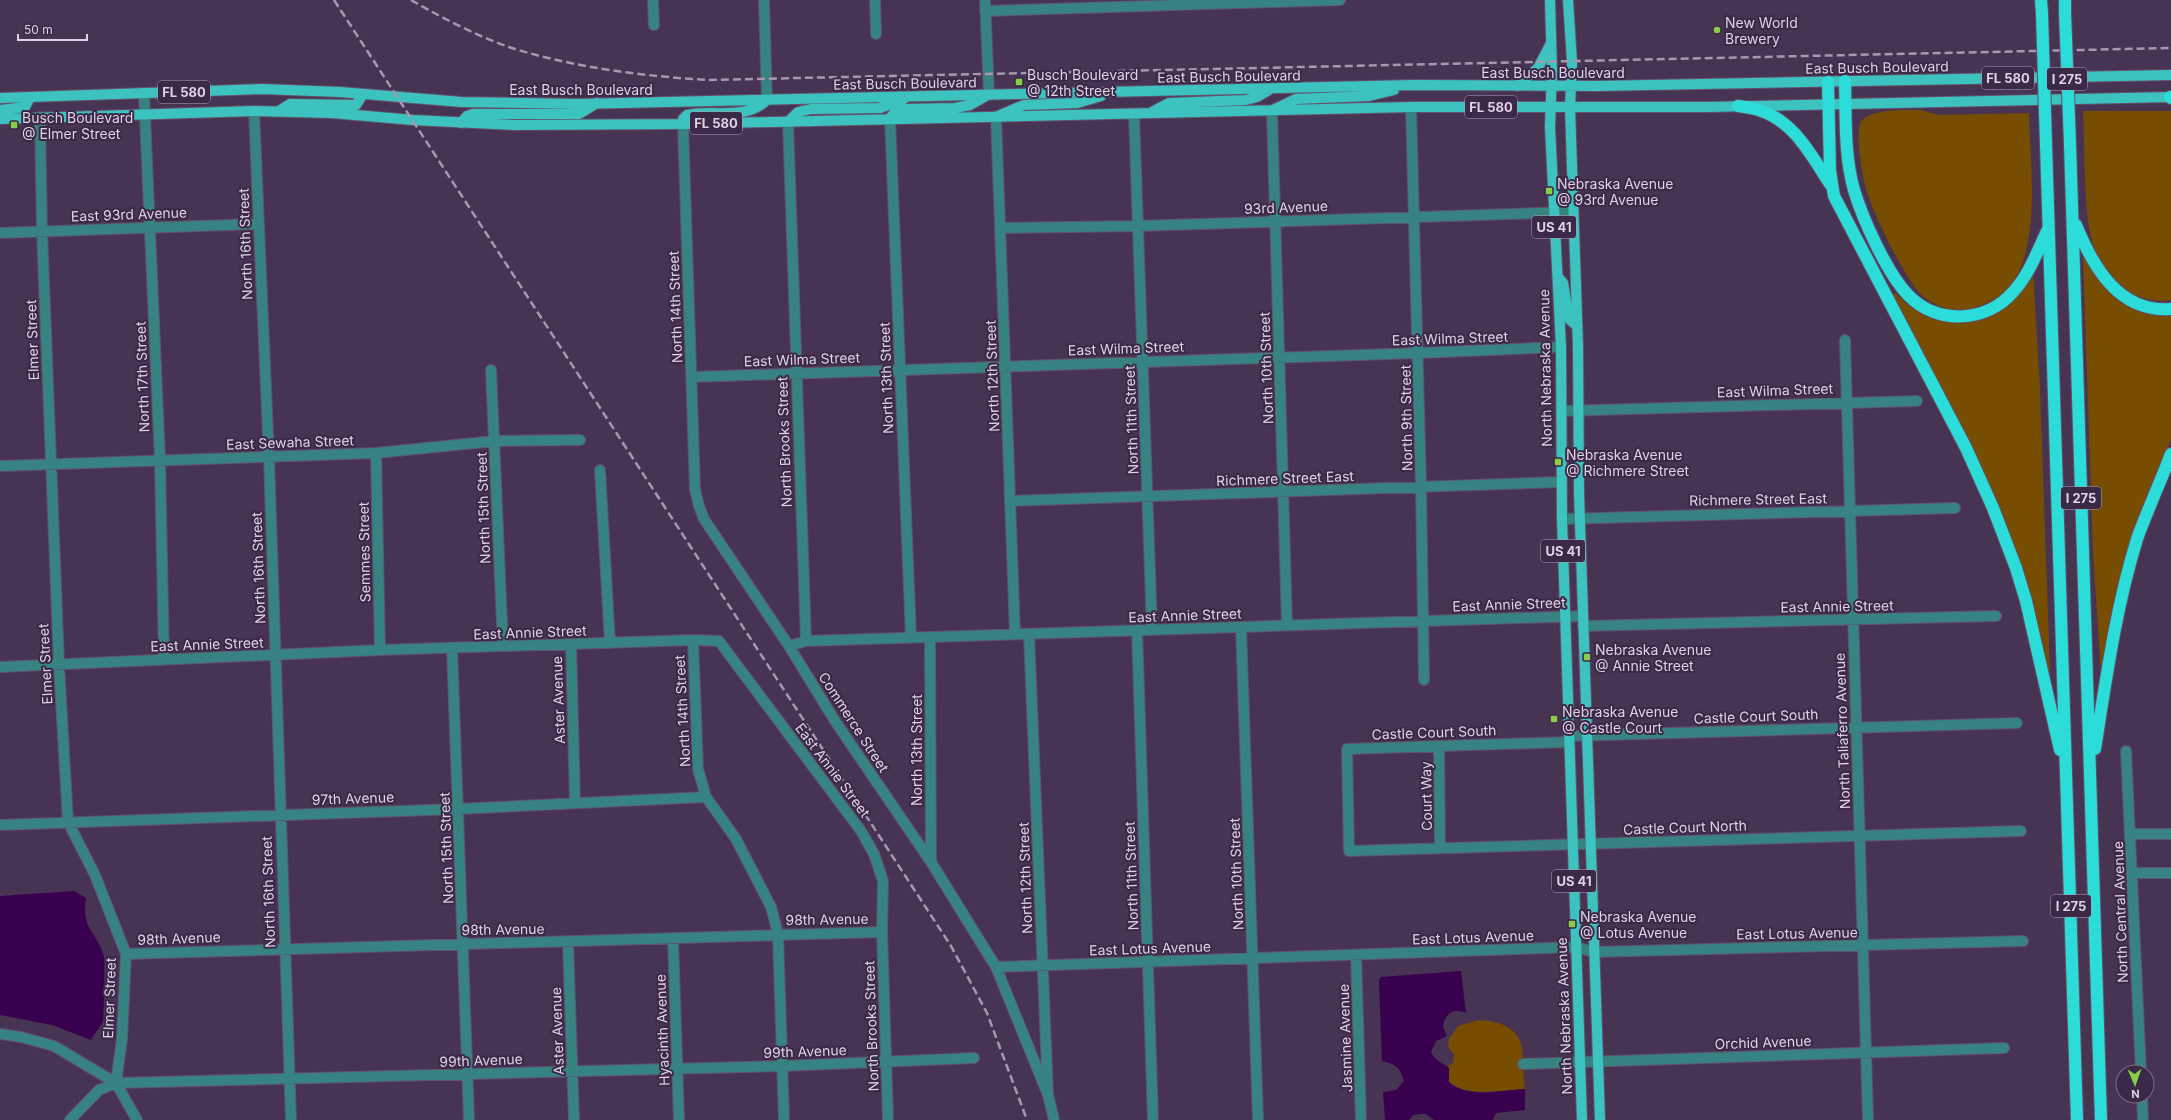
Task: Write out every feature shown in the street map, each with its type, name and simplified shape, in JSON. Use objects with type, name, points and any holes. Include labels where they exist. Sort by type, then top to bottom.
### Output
[{"type":"highway","name":"I 275","points":[[2041,0],[2077,1120]]},
{"type":"highway","name":"I 275","points":[[2065,0],[2101,1120]]},
{"type":"highway","points":[[1845,81],[1849,167],[1857,197],[1893,275],[1909,296],[1938,313],[1957,317],[1978,315],[1996,307],[2009,297],[2020,284],[2048,229]]},
{"type":"highway","points":[[1828,82],[1832,186],[1834,196],[1966,448],[2001,528],[2016,568],[2031,620],[2066,775]]},
{"type":"highway","points":[[1738,106],[1759,110],[1792,129],[1804,144],[1832,186]]},
{"type":"highway","points":[[2073,218],[2096,268],[2116,291],[2137,304],[2158,309],[2171,309]]},
{"type":"highway","points":[[2090,777],[2108,664],[2128,571],[2138,539],[2171,454]]},
{"type":"main road","name":"North Nebraska Avenue","points":[[1550,0],[1552,42],[1552,86],[1550,107],[1553,213],[1561,347],[1562,519],[1582,1120]]},
{"type":"main road","name":"US 41","points":[[1568,0],[1572,62],[1570,107],[1577,326],[1580,518],[1600,1120]]},
{"type":"main road","points":[[1517,86],[1538,68],[1552,42]]},
{"type":"main road","name":"East Busch Boulevard","points":[[0,98],[262,89],[363,94],[462,102],[597,103],[1413,86],[1571,86],[2171,75]]},
{"type":"main road","points":[[1272,111],[1296,98],[1369,96],[1413,86]]},
{"type":"main road","points":[[1148,113],[1169,103],[1246,100],[1257,97],[1270,89]]},
{"type":"main road","points":[[996,116],[1024,105],[1077,103],[1112,93]]},
{"type":"main road","points":[[279,111],[284,106],[290,104],[356,105],[363,94]]},
{"type":"main road","points":[[890,118],[896,111],[904,109],[970,105],[989,95]]},
{"type":"main road","points":[[788,122],[798,112],[810,109],[880,108],[910,96]]},
{"type":"main road","points":[[0,110],[25,107],[30,98]]},
{"type":"main road","name":"FL 580","points":[[0,119],[279,111],[516,125],[683,124],[1411,107],[1738,106],[2171,98]]},
{"type":"main road","points":[[683,124],[683,119],[687,115],[742,113],[757,109],[766,100]]},
{"type":"main road","points":[[462,123],[467,116],[473,114],[579,114],[597,103]]},
{"type":"main road","points":[[1557,275],[1563,283],[1569,319],[1577,326]]},
{"type":"street","points":[[652,0],[654,25]]},
{"type":"street","points":[[764,0],[766,100]]},
{"type":"street","points":[[875,0],[876,34]]},
{"type":"street","points":[[985,0],[989,95]]},
{"type":"street","points":[[985,11],[1172,3],[1340,0]]},
{"type":"street","name":"North 17th Street","points":[[144,93],[160,460],[164,659]]},
{"type":"street","name":"North 9th Street","points":[[1411,107],[1418,353],[1424,680]]},
{"type":"street","name":"North 16th Street","points":[[254,111],[269,458],[274,656],[291,1120]]},
{"type":"street","name":"North 10th Street","points":[[1272,111],[1287,625]]},
{"type":"street","name":"North 11th Street","points":[[1134,114],[1152,630]]},
{"type":"street","name":"North 12th Street","points":[[996,116],[1015,634]]},
{"type":"street","name":"Elmer Street","points":[[40,117],[42,231],[51,465],[59,665],[68,822],[95,876],[126,954],[122,1039],[116,1083]]},
{"type":"street","name":"North 13th Street","points":[[890,118],[911,638]]},
{"type":"street","name":"North Brooks Street","points":[[788,122],[806,641]]},
{"type":"street","name":"North 14th Street","points":[[683,124],[696,490]]},
{"type":"street","name":"93rd Avenue","points":[[1000,228],[1137,226],[1573,212]]},
{"type":"street","name":"East 93rd Avenue","points":[[0,233],[258,224]]},
{"type":"street","name":"North Taliaferro Avenue","points":[[1844,340],[1868,1120]]},
{"type":"street","name":"East Wilma Street","points":[[692,377],[1561,347]]},
{"type":"street","name":"North 15th Street","points":[[491,370],[503,646]]},
{"type":"street","name":"East Wilma Street","points":[[1562,411],[1917,401]]},
{"type":"street","name":"East Sewaha Street","points":[[0,466],[160,460],[269,458],[376,453],[495,441],[580,440]]},
{"type":"street","name":"Semmes Street","points":[[376,453],[380,650]]},
{"type":"street","points":[[600,470],[610,643]]},
{"type":"street","name":"Richmere Street East","points":[[1010,501],[1561,482]]},
{"type":"street","name":"Commerce Street","points":[[696,490],[699,506],[704,519],[789,646],[835,721],[931,862],[996,967],[1048,1095]]},
{"type":"street","name":"Richmere Street East","points":[[1562,519],[1955,508]]},
{"type":"street","name":"East Annie Street","points":[[789,646],[806,641],[1583,616]]},
{"type":"street","name":"East Annie Street","points":[[1584,626],[1996,616]]},
{"type":"street","name":"North 10th Street","points":[[1241,627],[1258,1120]]},
{"type":"street","name":"North 11th Street","points":[[1137,630],[1153,1120]]},
{"type":"street","name":"North 12th Street","points":[[1029,634],[1048,1095],[1054,1120]]},
{"type":"street","name":"North 13th Street","points":[[930,637],[931,862]]},
{"type":"street","name":"North 14th Street","points":[[693,640],[698,770],[706,797],[736,839],[771,907],[778,934],[784,1120]]},
{"type":"street","name":"East Annie Street","points":[[0,667],[164,659],[274,656],[380,650],[693,640],[719,641],[861,831],[874,854],[883,881],[882,932]]},
{"type":"street","name":"Aster Avenue","points":[[571,645],[575,802]]},
{"type":"street","name":"North 15th Street","points":[[452,648],[464,944],[469,1120]]},
{"type":"street","name":"Castle Court South","points":[[1349,851],[1347,749],[1569,739],[1588,735],[2017,723]]},
{"type":"street","name":"Court Way","points":[[1439,746],[1440,847]]},
{"type":"street","name":"North Central Avenue","points":[[2126,751],[2140,1064]]},
{"type":"street","name":"97th Avenue","points":[[0,824],[458,809],[575,802],[706,797]]},
{"type":"street","name":"Castle Court North","points":[[1349,851],[1440,847],[2021,831]]},
{"type":"street","points":[[2130,834],[2171,834]]},
{"type":"street","points":[[2132,873],[2171,873]]},
{"type":"street","name":"North Brooks Street","points":[[882,932],[888,1120]]},
{"type":"street","name":"98th Avenue","points":[[126,954],[882,932]]},
{"type":"street","name":"Hyacinth Avenue","points":[[673,939],[679,1120]]},
{"type":"street","name":"East Lotus Avenue","points":[[996,967],[1576,947],[1594,952],[2023,941]]},
{"type":"street","name":"Aster Avenue","points":[[568,942],[574,1120]]},
{"type":"street","name":"Jasmine Avenue","points":[[1356,955],[1361,1120]]},
{"type":"street","points":[[0,1034],[21,1037],[54,1046],[116,1083],[137,1120]]},
{"type":"street","name":"Orchid Avenue","points":[[1523,1064],[2004,1048]]},
{"type":"street","name":"99th Avenue","points":[[116,1083],[289,1080],[782,1066],[974,1058]]},
{"type":"street","points":[[70,1120],[99,1090],[116,1083]]},
{"type":"street","points":[[2142,1104],[2142,1120]]},
{"type":"shaded area","points":[[1896,110],[1920,110],[1939,115],[2029,113],[2032,202],[2029,238],[2023,262],[2012,283],[2001,295],[1987,303],[1971,309],[1955,310],[1940,307],[1925,298],[1918,291],[1901,266],[1877,219],[1866,188],[1858,139],[1860,124],[1870,115],[1878,113]]},
{"type":"shaded area","points":[[2083,111],[2171,111],[2171,300],[2159,301],[2148,299],[2124,289],[2111,278],[2101,264],[2094,249],[2087,214]]},
{"type":"shaded area","points":[[2085,256],[2095,275],[2106,288],[2171,312],[2171,440],[2157,475],[2103,673],[2101,674],[2093,552],[2083,257]]},
{"type":"shaded area","points":[[2033,272],[2040,388],[2050,671],[2045,669],[2025,590],[1891,295],[1895,293],[1909,306],[1936,319],[1948,320],[1976,318]]},
{"type":"shaded area","points":[[74,891],[86,898],[85,909],[87,924],[101,947],[104,956],[103,1021],[91,1040],[52,1025],[0,1015],[0,896]]},
{"type":"shaded area","points":[[1461,971],[1466,1013],[1457,1011],[1448,1015],[1443,1027],[1447,1036],[1436,1041],[1431,1052],[1437,1060],[1449,1068],[1449,1082],[1456,1087],[1475,1092],[1496,1092],[1525,1089],[1525,1110],[1496,1113],[1493,1120],[1434,1120],[1426,1114],[1421,1114],[1413,1115],[1409,1120],[1385,1120],[1383,1092],[1396,1090],[1404,1081],[1399,1069],[1390,1063],[1382,1061],[1379,981],[1381,977]]},
{"type":"shaded area","points":[[1479,1020],[1489,1021],[1505,1026],[1516,1034],[1522,1049],[1523,1059],[1519,1059],[1519,1069],[1523,1069],[1525,1089],[1475,1092],[1457,1087],[1449,1082],[1449,1068],[1447,1066],[1453,1063],[1454,1054],[1448,1047],[1449,1039],[1458,1026]]},
{"type":"railway","points":[[334,0],[951,946],[987,1013],[1027,1120]]},
{"type":"railway","points":[[411,0],[476,34],[503,45],[539,56],[611,70],[707,80],[2171,48]]},
{"type":"place","name":"New World Brewery","points":[[1717,30]]},
{"type":"place","name":"Busch Boulevard @ 12th Street","points":[[1019,82]]},
{"type":"place","name":"Busch Boulevard @ Elmer Street","points":[[14,125]]},
{"type":"place","name":"Nebraska Avenue @ 93rd Avenue","points":[[1549,191]]},
{"type":"place","name":"Nebraska Avenue @ Richmere Street","points":[[1558,462]]},
{"type":"place","name":"Nebraska Avenue @ Annie Street","points":[[1587,657]]},
{"type":"place","name":"Nebraska Avenue @ Castle Court","points":[[1554,719]]},
{"type":"place","name":"Nebraska Avenue @ Lotus Avenue","points":[[1572,924]]}]
